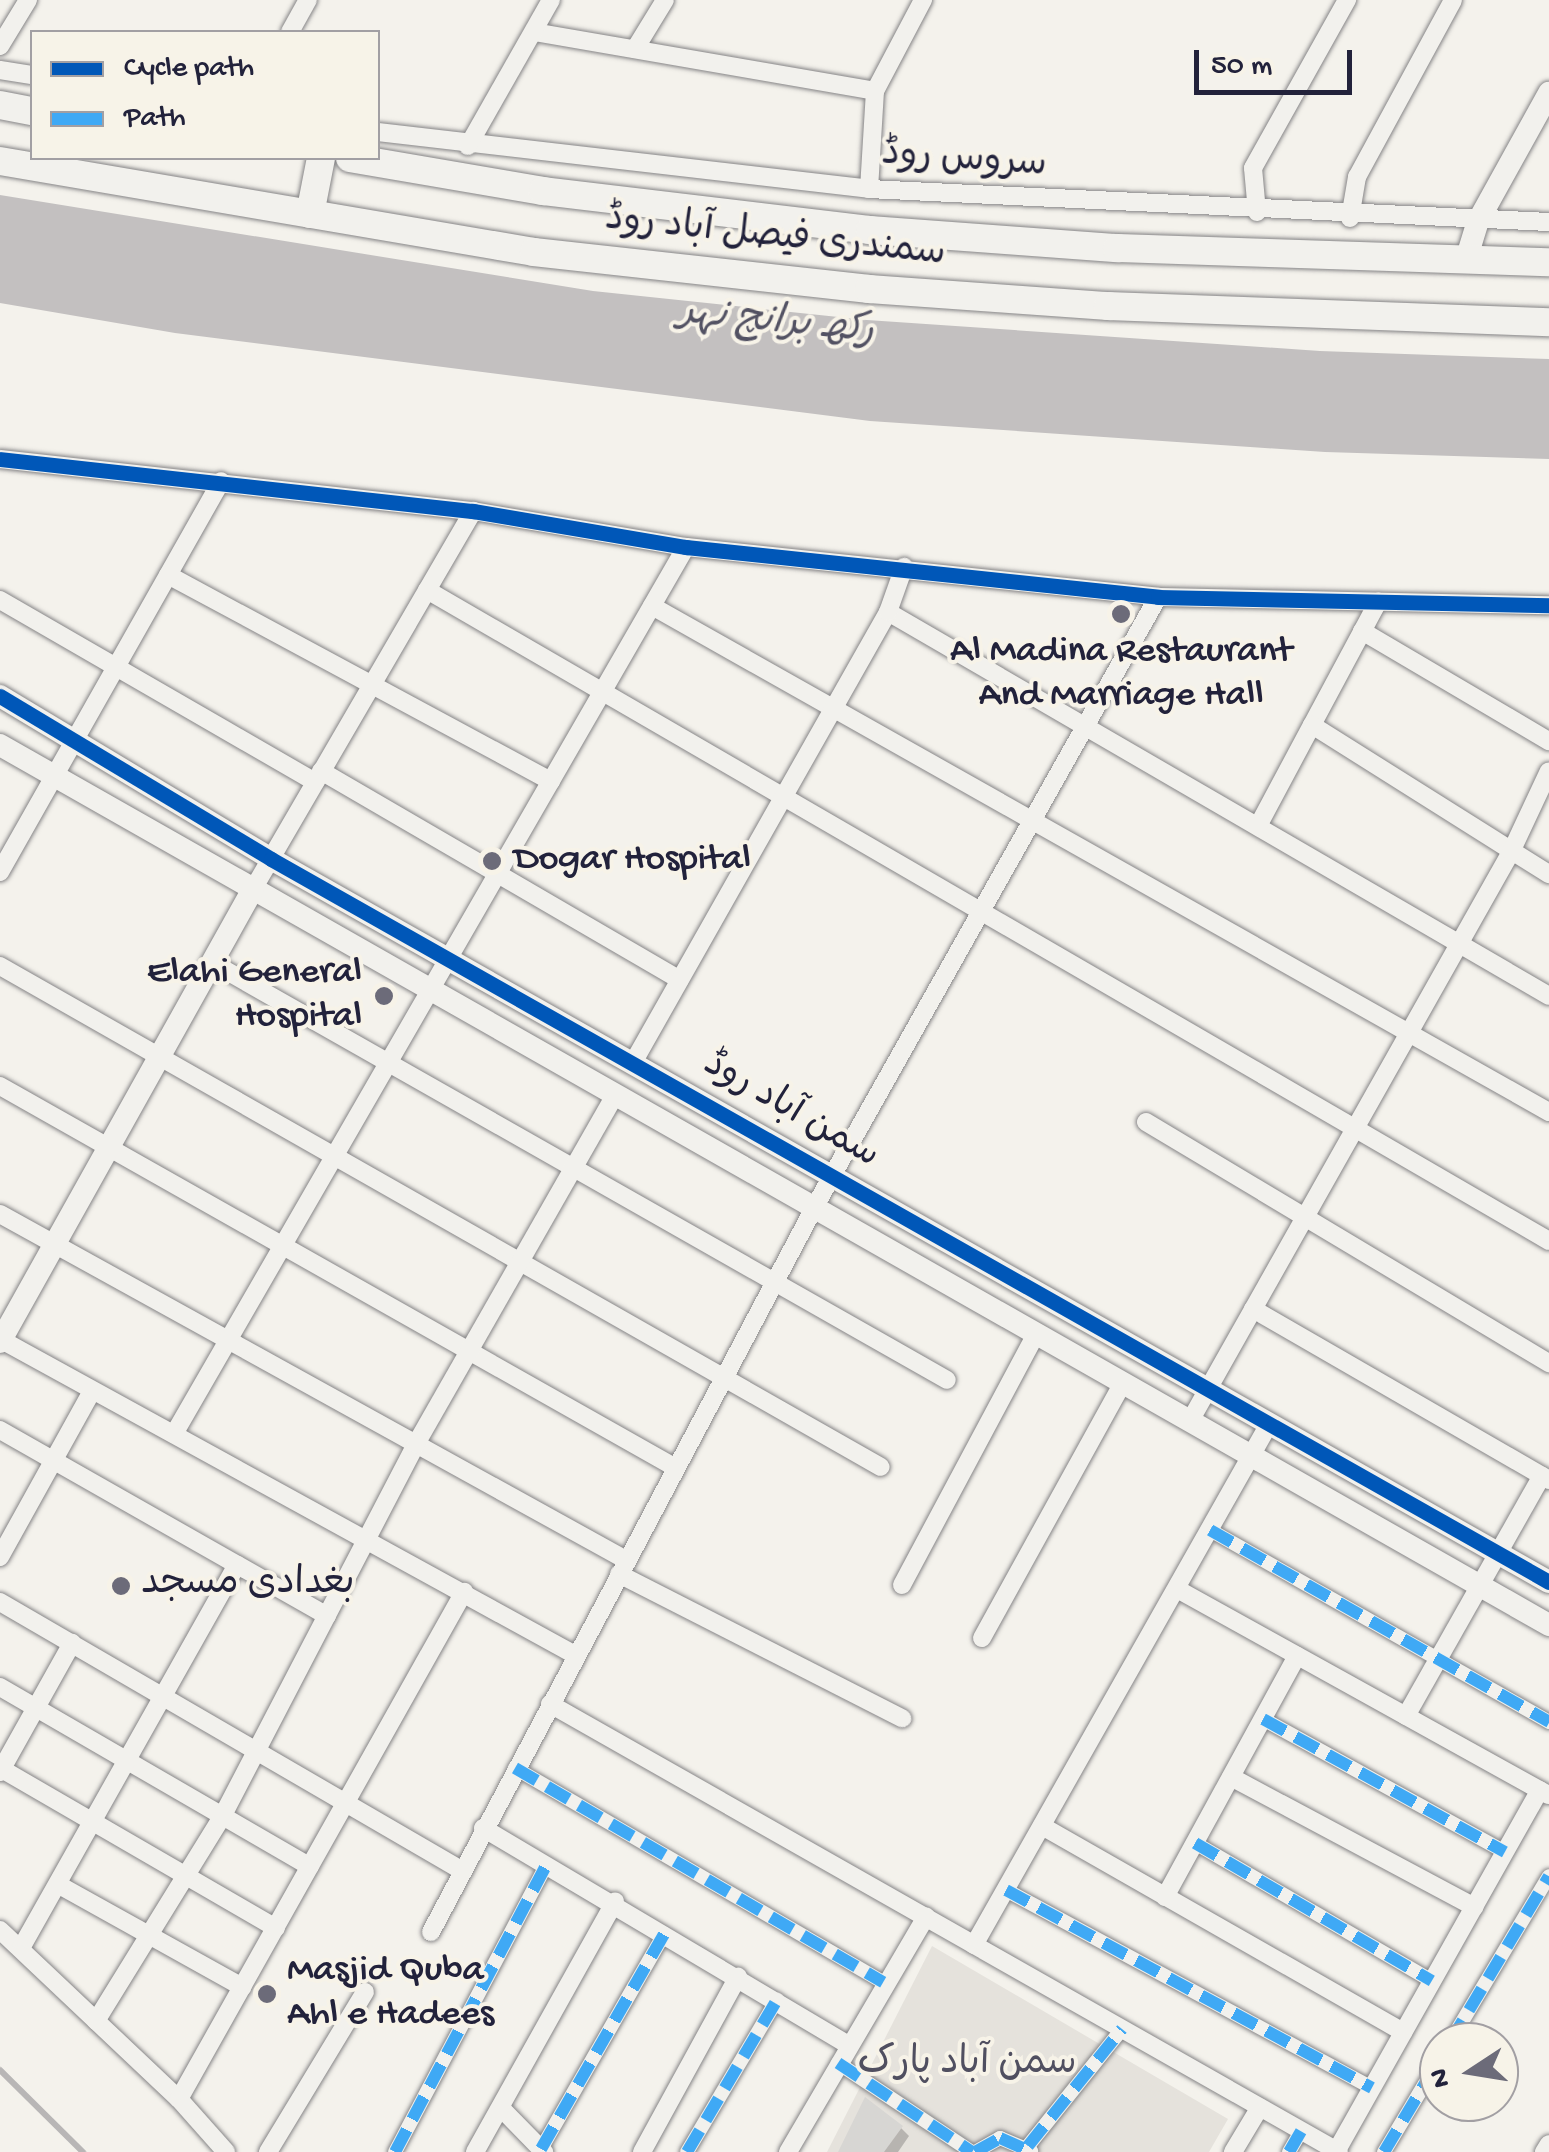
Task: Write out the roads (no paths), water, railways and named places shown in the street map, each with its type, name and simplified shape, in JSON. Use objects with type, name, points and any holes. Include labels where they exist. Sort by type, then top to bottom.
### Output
[{"type":"main road","points":[[0,105],[30,110]]},
{"type":"main road","points":[[310,214],[321,160]]},
{"type":"main road","name":"سمندری فیصل آباد روڈ","points":[[362,160],[543,191],[870,230],[1117,248],[1549,262]]},
{"type":"main road","name":"سمندری فیصل آباد روڈ","points":[[0,161],[534,252],[869,289],[1108,306],[1549,322]]},
{"type":"street","points":[[0,46],[28,0]]},
{"type":"street","points":[[291,30],[308,0]]},
{"type":"street","points":[[468,146],[552,0]]},
{"type":"street","points":[[635,50],[665,0]]},
{"type":"street","points":[[869,189],[875,91],[923,0]]},
{"type":"street","points":[[1257,212],[1253,168],[1347,0]]},
{"type":"street","points":[[1350,218],[1356,177],[1454,0]]},
{"type":"street","points":[[534,32],[875,91]]},
{"type":"street","points":[[0,70],[30,75]]},
{"type":"street","points":[[1466,260],[1477,222],[1549,93]]},
{"type":"street","name":"سروس روڈ","points":[[380,132],[468,146],[869,189],[1350,218],[1549,222]]},
{"type":"street","points":[[0,459],[473,511],[686,547],[904,566],[1158,598],[1549,605]]},
{"type":"street","points":[[0,872],[5,850],[54,776],[220,481]]},
{"type":"street","points":[[473,511],[211,962],[56,1246],[0,1340],[576,1655]]},
{"type":"street","points":[[174,1434],[686,547]]},
{"type":"street","points":[[634,1061],[888,612],[904,566]]},
{"type":"street","points":[[168,575],[551,781]]},
{"type":"street","points":[[427,590],[1549,1241]]},
{"type":"street","points":[[430,1932],[814,1208],[1158,598]]},
{"type":"street","points":[[0,600],[680,980]]},
{"type":"street","points":[[1258,826],[1378,602]]},
{"type":"street","points":[[652,606],[1549,1112]]},
{"type":"street","points":[[888,612],[1549,996]]},
{"type":"street","points":[[1362,631],[1549,741]]},
{"type":"street","name":"سمن آباد روڈ","points":[[0,696],[271,859],[450,956],[1549,1582]]},
{"type":"street","points":[[1312,725],[1549,874]]},
{"type":"street","name":"سمن آباد روڈ","points":[[0,745],[1549,1625]]},
{"type":"street","points":[[1190,1421],[1511,852],[1549,771]]},
{"type":"street","points":[[211,962],[947,1380]]},
{"type":"street","points":[[0,966],[881,1467]]},
{"type":"street","points":[[0,1086],[676,1468]]},
{"type":"street","points":[[96,2021],[222,1815],[416,1444],[615,1095]]},
{"type":"street","points":[[1146,1122],[1303,1221],[1549,1363]]},
{"type":"street","points":[[0,1214],[416,1444],[622,1568],[902,1718]]},
{"type":"street","points":[[1253,1309],[1545,1478],[1498,1552],[1406,1716]]},
{"type":"street","points":[[902,1585],[1036,1334]]},
{"type":"street","points":[[982,1638],[1123,1383]]},
{"type":"street","points":[[0,1558],[92,1391]]},
{"type":"street","points":[[974,1945],[1269,1424]]},
{"type":"street","points":[[0,1430],[327,1616]]},
{"type":"street","points":[[0,1514],[18,1524]]},
{"type":"street","points":[[1210,1530],[1549,1722]]},
{"type":"street","points":[[21,1948],[237,1565]]},
{"type":"street","points":[[550,1704],[1338,2151],[1474,1907],[1545,1793],[1176,1589]]},
{"type":"street","points":[[179,2098],[464,1592]]},
{"type":"street","points":[[0,1602],[165,1694],[460,1870]]},
{"type":"street","points":[[72,1644],[1,1769],[276,1928]]},
{"type":"street","points":[[1166,1896],[1298,1656]]},
{"type":"street","points":[[0,1688],[310,1867]]},
{"type":"street","points":[[1263,1719],[1506,1852]]},
{"type":"street","points":[[515,1768],[882,1982]]},
{"type":"street","points":[[1231,1777],[1474,1907]]},
{"type":"street","points":[[1042,1826],[1404,2032]]},
{"type":"street","points":[[483,1828],[615,1902],[847,2044]]},
{"type":"street","points":[[1195,1842],[1432,1981]]},
{"type":"street","points":[[395,2152],[546,1865]]},
{"type":"street","points":[[1462,2022],[1549,1876]]},
{"type":"street","points":[[59,1885],[242,1987]]},
{"type":"street","points":[[1006,1890],[1372,2088]]},
{"type":"street","points":[[475,2152],[615,1902]]},
{"type":"street","points":[[788,2152],[882,1982],[926,1917]]},
{"type":"street","points":[[0,1930],[179,2098],[226,2152]]},
{"type":"street","points":[[502,2108],[543,2150],[664,1934]]},
{"type":"street","points":[[642,2152],[738,1977]]},
{"type":"street","points":[[268,2152],[365,1992]]},
{"type":"street","points":[[687,2152],[776,2000]]},
{"type":"street","points":[[838,2063],[973,2152],[1000,2138],[1030,2149],[1122,2029]]},
{"type":"street","points":[[1384,2152],[1419,2093]]},
{"type":"street","points":[[1233,2152],[1260,2107]]},
{"type":"street","points":[[1289,2152],[1302,2130]]},
{"type":"street","points":[[1544,2152],[1549,2144]]},
{"type":"water","name":"رکھ برانچ نہر","points":[[0,195],[593,291],[867,320],[1320,351],[1549,359],[1549,459],[1325,452],[870,421],[175,333],[0,303]]},
{"type":"railway","points":[[0,2070],[83,2152]]},
{"type":"place","name":"Al Madina Restaurant And Marriage Hall","points":[[1121,614]]},
{"type":"place","name":"Dogar Hospital","points":[[492,861]]},
{"type":"place","name":"Elahi General Hospital","points":[[384,996]]},
{"type":"place","name":"بغدادی مسجد","points":[[121,1586]]},
{"type":"place","name":"Masjid Quba Ahl e Hadees","points":[[267,1994]]},
{"type":"park label","name":"سمن آباد پارک","points":[[967,2066]]}]
